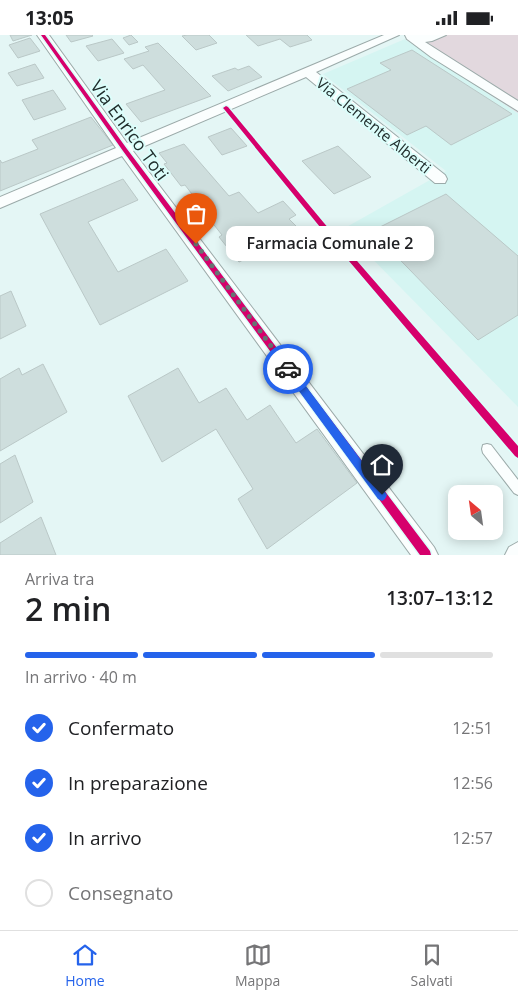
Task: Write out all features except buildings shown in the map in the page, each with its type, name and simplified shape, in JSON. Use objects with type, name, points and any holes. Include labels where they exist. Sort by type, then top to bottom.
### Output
[{"type":"street","name":"Via Enrico Toti","points":[[43,35],[125,150],[426,555]]},
{"type":"street","name":"Via Clemente Alberti","points":[[0,203],[392,35]]},
{"type":"street","points":[[409,36],[425,39],[439,36],[437,49],[446,61]]},
{"type":"street","points":[[409,36],[518,107]]},
{"type":"street","name":"Via Clemente Alberti","points":[[307,71],[440,179]]},
{"type":"lane","points":[[487,449],[518,489]]},
{"type":"shaded area","points":[[415,35],[518,35],[518,113],[405,39]]},
{"type":"shaded area","points":[[405,39],[518,113],[518,407],[343,229],[446,171],[323,74]]},
{"type":"cycle path","points":[[43,35],[125,150],[426,555]]},
{"type":"cycle path","points":[[226,108],[322,225],[518,453]]},
{"type":"way so far","points":[[196,244],[288,369]]},
{"type":"place","name":"Farmacia Comunale 2","points":[[196,244]]},
{"type":"route","points":[[288,369],[382,495]]}]
